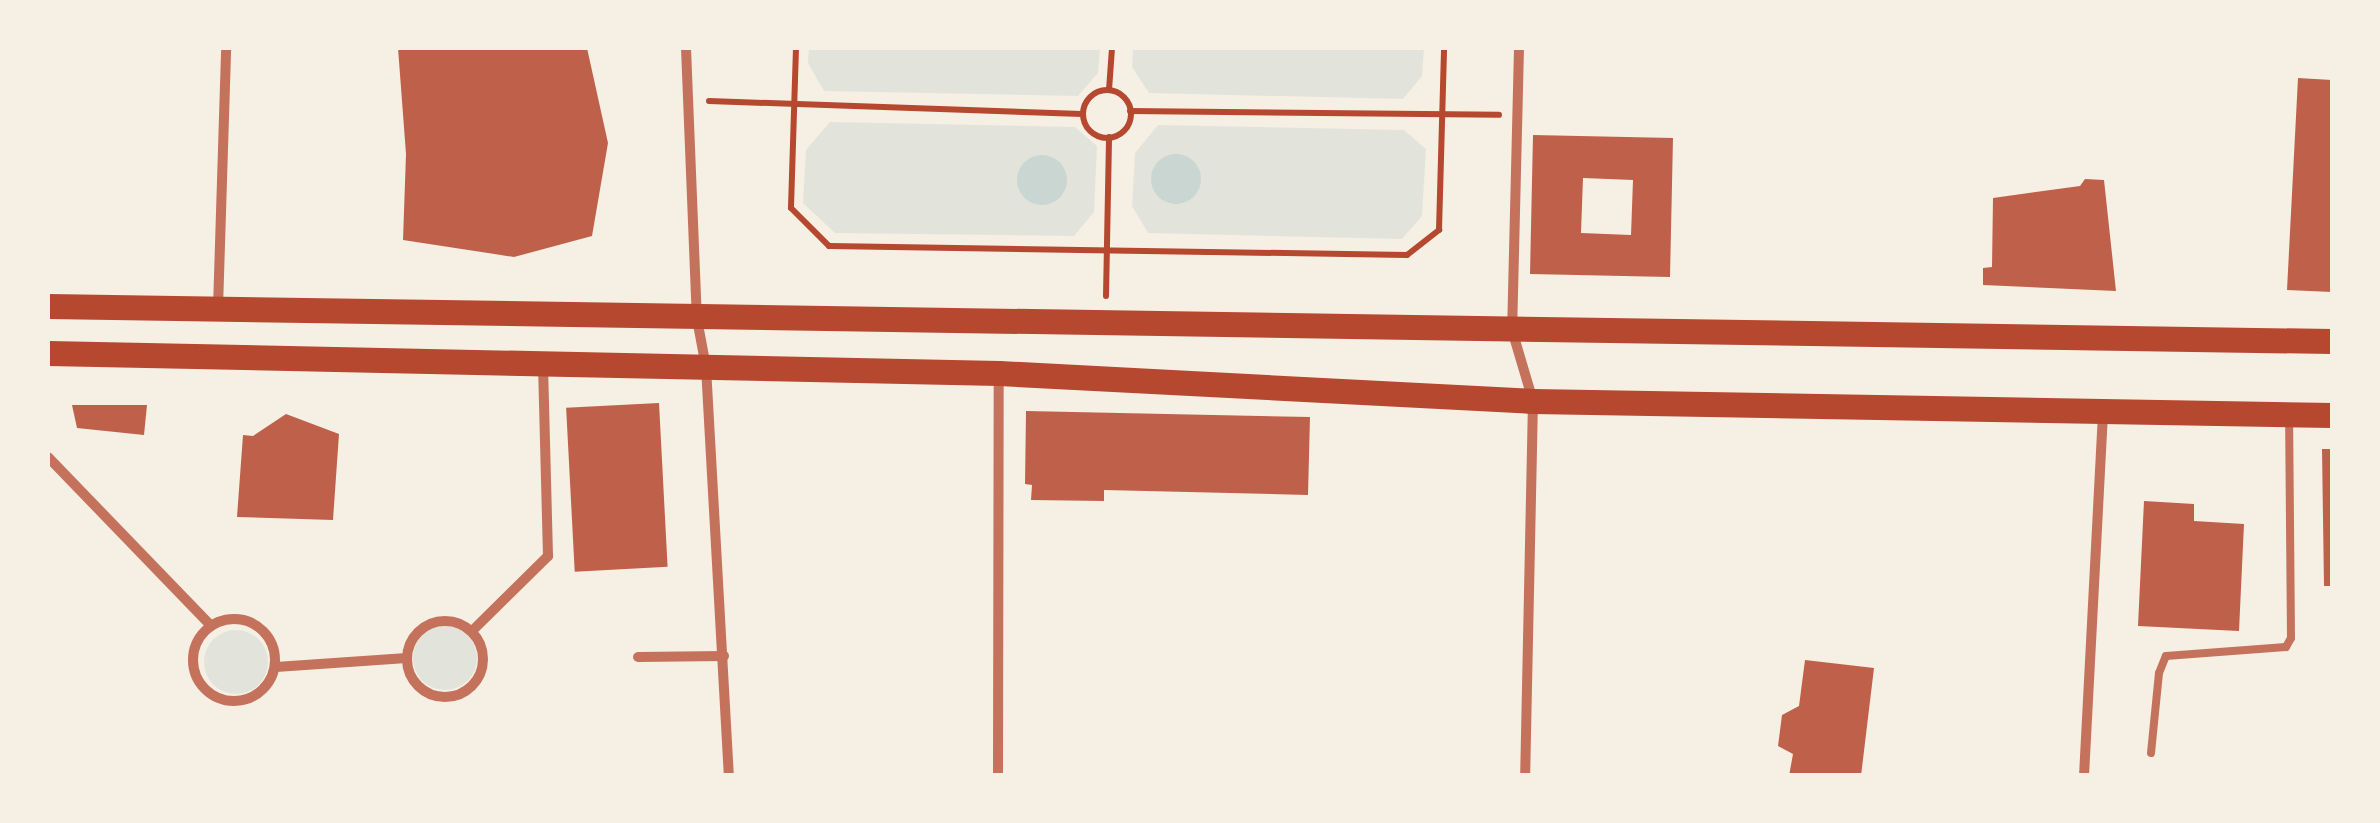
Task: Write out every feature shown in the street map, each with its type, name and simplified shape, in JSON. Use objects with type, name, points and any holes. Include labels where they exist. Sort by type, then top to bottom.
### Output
[{"type":"main road","points":[[48,306],[2332,342]]},
{"type":"main road","points":[[48,352],[999,373],[1533,400],[2103,414],[2332,415]]},
{"type":"street","points":[[218,310],[226,48]]},
{"type":"street","points":[[686,48],[697,319],[706,367],[729,776]]},
{"type":"street","points":[[1519,48],[1512,330],[1533,400],[1525,776]]},
{"type":"street","points":[[472,631],[548,556],[542,364]]},
{"type":"street","points":[[998,776],[999,373]]},
{"type":"street","points":[[2084,776],[2103,414]]},
{"type":"street","points":[[48,457],[210,626]]},
{"type":"street","points":[[276,667],[262,629],[238,618],[210,626],[192,660],[212,694],[251,698],[276,667],[407,658]]},
{"type":"street","points":[[436,622],[472,631],[483,665],[460,694],[424,690],[407,658],[416,635],[436,622]]},
{"type":"street","points":[[638,656],[724,656]]},
{"type":"lane","points":[[2151,753],[2158,673],[2166,656],[2286,647],[2291,638],[2289,414]]},
{"type":"path","points":[[796,48],[791,208],[828,246],[1407,255],[1438,230],[1444,48]]},
{"type":"path","points":[[1109,90],[1112,48]]},
{"type":"path","points":[[1082,114],[1094,94],[1109,90]]},
{"type":"path","points":[[1109,90],[1130,110],[1517,115]]},
{"type":"path","points":[[688,100],[1082,114]]},
{"type":"path","points":[[1082,114],[1091,132],[1109,137],[1126,129],[1130,110]]},
{"type":"path","points":[[1106,325],[1109,137]]},
{"type":"shaded area","points":[[809,48],[1100,48],[1098,73],[1078,96],[824,91],[808,63]]},
{"type":"shaded area","points":[[1133,48],[1424,48],[1422,76],[1403,99],[1149,93],[1132,67]]},
{"type":"shaded area","points":[[830,122],[1075,127],[1097,146],[1094,212],[1074,236],[835,233],[803,203],[806,150]]},
{"type":"shaded area","points":[[1158,125],[1404,130],[1426,149],[1422,216],[1402,239],[1148,233],[1132,206],[1135,153]]},
{"type":"shaded area","points":[[1176,154],[1193,162],[1201,179],[1193,196],[1176,204],[1159,196],[1151,179],[1159,162]]},
{"type":"shaded area","points":[[1042,155],[1060,162],[1067,180],[1060,198],[1042,205],[1024,198],[1017,180],[1024,162]]},
{"type":"shaded area","points":[[445,626],[467,636],[477,658],[467,680],[445,690],[423,680],[413,658],[423,636]]},
{"type":"shaded area","points":[[236,630],[258,640],[268,662],[258,684],[236,694],[214,684],[204,662],[214,640]]},
{"type":"building","points":[[398,48],[587,48],[608,143],[592,236],[514,257],[403,240],[406,154]]},
{"type":"building","points":[[2298,78],[2332,80],[2332,292],[2287,290]]},
{"type":"building","points":[[1533,135],[1673,138],[1670,277],[1530,274]],"holes":[[[1583,178],[1633,180],[1631,235],[1581,233]]]},
{"type":"building","points":[[2085,179],[2104,180],[2116,291],[1983,285],[1983,268],[1992,267],[1993,198],[2080,186]]},
{"type":"building","points":[[659,403],[668,567],[575,572],[566,408]]},
{"type":"building","points":[[72,405],[147,405],[144,435],[77,428]]},
{"type":"building","points":[[1026,411],[1310,417],[1308,495],[1104,490],[1104,501],[1031,500],[1032,485],[1025,484]]},
{"type":"building","points":[[286,414],[339,434],[333,520],[237,517],[243,435],[253,436]]},
{"type":"building","points":[[2322,449],[2332,449],[2332,586],[2324,586]]},
{"type":"building","points":[[2144,501],[2194,504],[2194,521],[2244,524],[2239,631],[2138,626]]},
{"type":"building","points":[[1805,660],[1874,668],[1861,776],[1789,776],[1793,754],[1778,746],[1782,715],[1799,706]]}]
